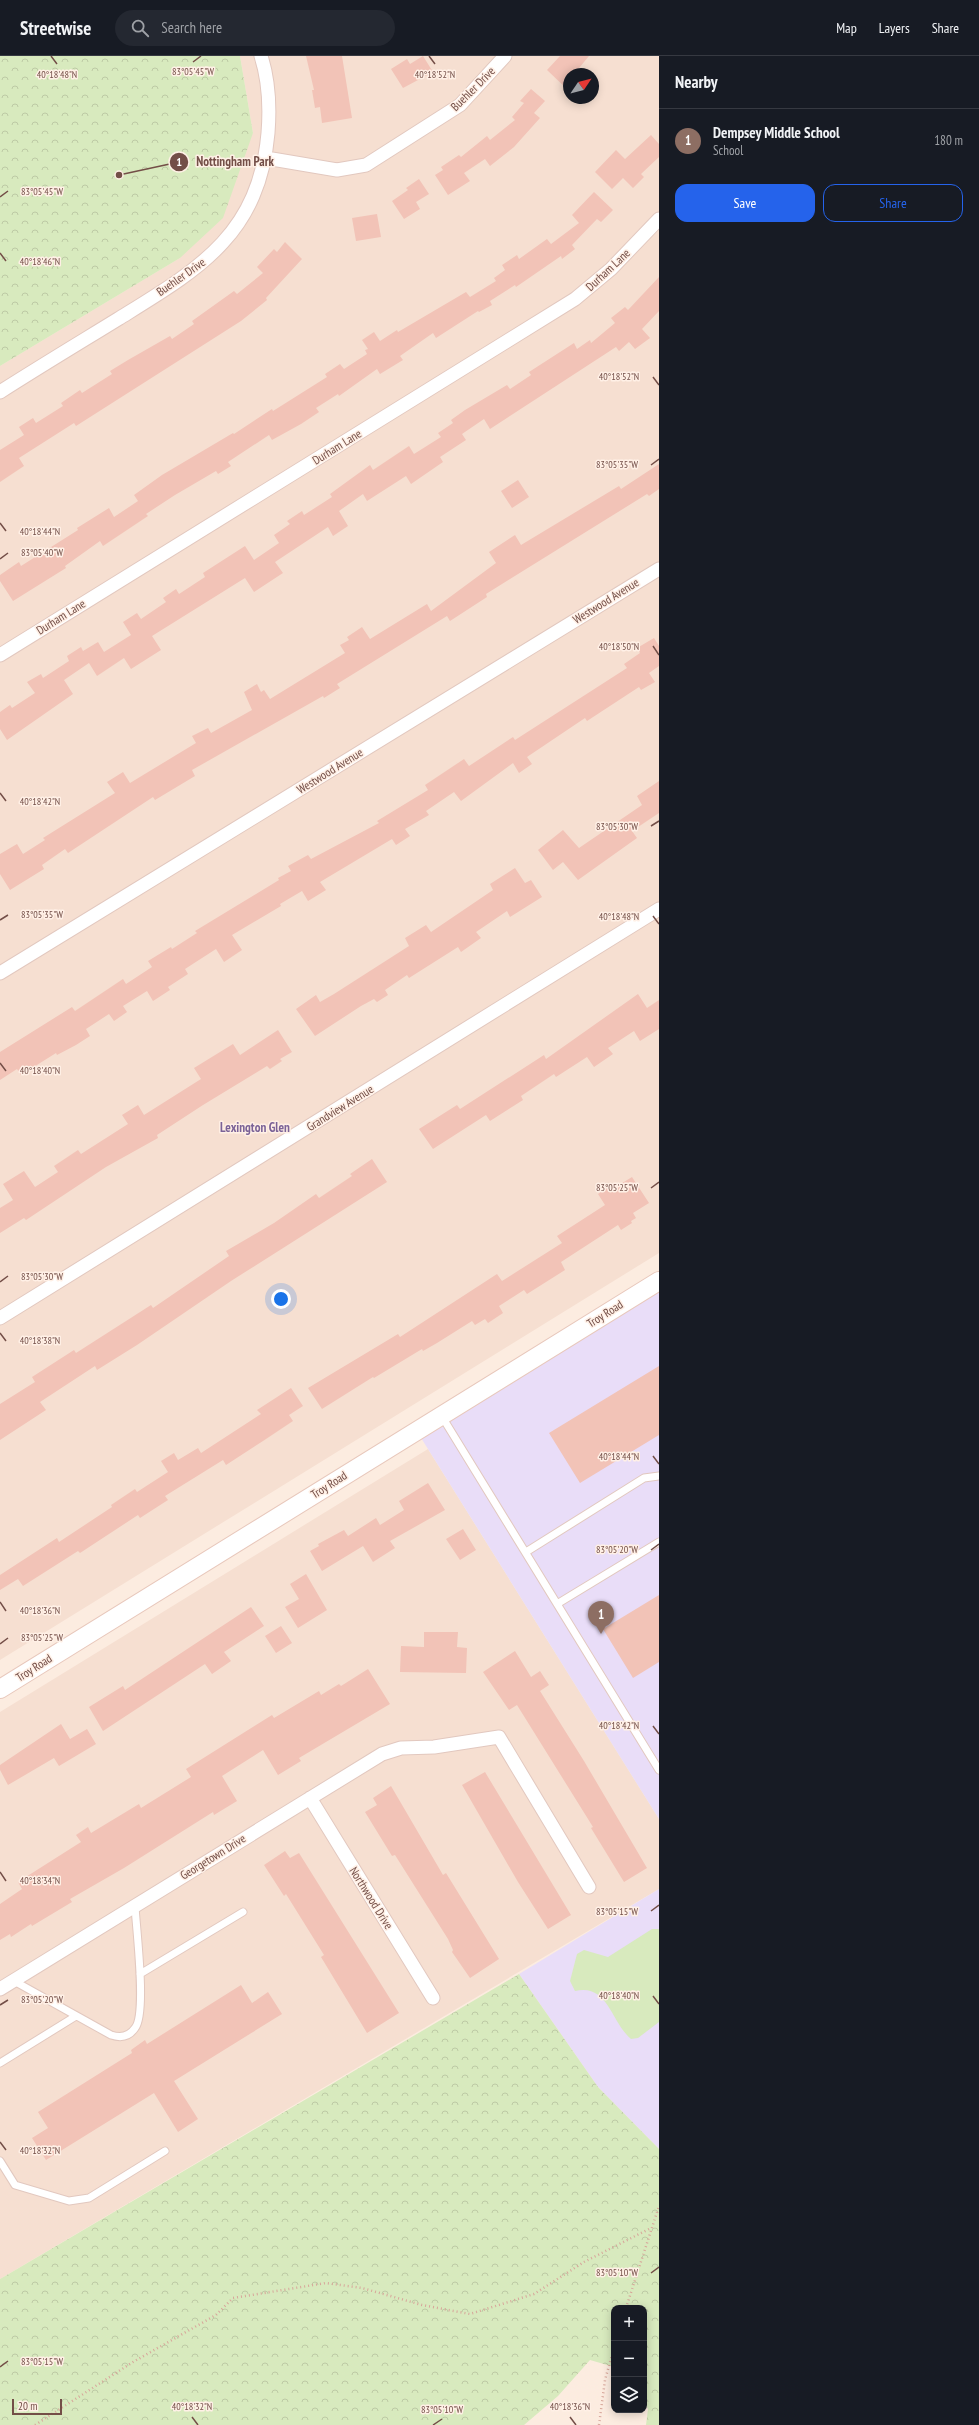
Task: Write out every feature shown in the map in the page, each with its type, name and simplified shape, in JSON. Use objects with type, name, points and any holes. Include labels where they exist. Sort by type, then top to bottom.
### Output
[{"type":"street","points":[[260,56],[270,112],[266,158]]},
{"type":"street","name":"Buehler Drive","points":[[0,392],[200,266],[232,232],[249,205],[262,175],[266,158],[337,170],[366,165],[460,105],[505,56]]},
{"type":"street","name":"Durham Lane","points":[[0,655],[575,299],[611,269],[659,219]]},
{"type":"street","name":"Westwood Avenue","points":[[0,973],[659,569]]},
{"type":"street","name":"Grandview Avenue","points":[[0,1318],[659,909]]},
{"type":"street","name":"Troy Road","points":[[0,1689],[659,1281]]},
{"type":"street","name":"Georgetown Drive","points":[[0,1989],[382,1754],[401,1748],[434,1747],[499,1737],[589,1887]]},
{"type":"street","name":"Northwood Drive","points":[[310,1798],[433,1998]]},
{"type":"lane","points":[[441,1415],[659,1770]]},
{"type":"lane","points":[[526,1552],[644,1478],[659,1476]]},
{"type":"lane","points":[[557,1604],[659,1542]]},
{"type":"lane","points":[[14,1981],[111,2035],[119,2037],[129,2034],[136,2028],[138,2020],[140,1974],[135,1906]]},
{"type":"lane","points":[[140,1974],[243,1912]]},
{"type":"lane","points":[[0,2063],[76,2016]]},
{"type":"lane","points":[[0,2161],[15,2185],[69,2201],[89,2198],[165,2151]]},
{"type":"path","points":[[627,2305],[659,2206]]},
{"type":"path","points":[[35,2425],[133,2362],[216,2315],[233,2298],[326,2283],[362,2288],[422,2305],[470,2314],[534,2294],[584,2262],[652,2228]]},
{"type":"path","points":[[599,2425],[605,2380],[611,2359]]},
{"type":"shaded area","points":[[240,56],[659,56],[659,1253],[0,1660],[0,366],[180,258],[253,133]]},
{"type":"shaded area","points":[[659,1286],[659,1819],[418,1433]]},
{"type":"shaded area","points":[[428,1449],[659,1819],[659,1889],[0,2279],[0,1712]]},
{"type":"shaded area","points":[[659,1889],[659,2149],[598,2087],[519,1974]]},
{"type":"green space","points":[[0,56],[240,56],[253,133],[223,218],[180,258],[0,366]]},
{"type":"green space","points":[[652,1929],[659,1929],[659,2022],[638,2038],[631,2039],[624,2032],[602,1998],[595,1993],[586,1990],[575,1991],[570,1981],[577,1954],[584,1950],[608,1957]]},
{"type":"green space","points":[[519,1974],[598,2087],[659,2149],[659,2425],[646,2425],[648,2409],[647,2305],[611,2305],[611,2366],[590,2360],[558,2396],[524,2425],[0,2425],[0,2279]]},
{"type":"building","points":[[306,56],[342,56],[352,118],[322,123],[320,107],[315,108],[312,90],[314,90]]},
{"type":"building","points":[[423,56],[433,72],[403,88],[391,69],[407,59],[410,64]]},
{"type":"building","points":[[560,56],[589,56],[579,68],[563,68],[563,85],[547,70]]},
{"type":"building","points":[[531,89],[545,101],[534,113],[540,118],[514,147],[490,166],[485,159],[464,173],[470,181],[448,195],[435,175],[443,170],[441,167],[459,155],[461,157],[487,136],[490,140],[515,120],[512,117],[524,103],[520,101]]},
{"type":"building","points":[[651,135],[659,144],[659,157],[641,174],[644,177],[633,188],[623,178],[612,189],[595,172],[616,150],[625,159]]},
{"type":"building","points":[[419,179],[429,194],[416,202],[420,209],[404,219],[392,201],[408,190],[406,188]]},
{"type":"building","points":[[594,192],[613,210],[601,222],[597,219],[572,245],[575,249],[562,259],[561,256],[516,287],[515,285],[490,301],[492,305],[479,312],[478,311],[436,338],[433,333],[400,356],[403,360],[380,374],[377,369],[339,396],[338,394],[316,408],[319,412],[301,424],[272,440],[269,435],[228,462],[231,466],[218,474],[216,471],[175,495],[146,514],[148,516],[103,546],[100,541],[65,566],[66,568],[13,601],[0,581],[0,575],[19,562],[21,566],[78,530],[77,528],[109,508],[114,517],[138,501],[134,495],[162,475],[233,433],[234,434],[272,409],[273,411],[327,377],[325,374],[340,364],[344,369],[367,354],[365,350],[368,349],[362,340],[374,332],[380,341],[466,292],[470,297],[496,281],[494,278],[505,270],[502,265],[517,255],[519,259],[547,239],[551,244],[579,223],[572,215]]},
{"type":"building","points":[[377,214],[381,237],[356,241],[352,218]]},
{"type":"building","points":[[285,242],[302,259],[266,298],[267,300],[241,321],[76,426],[74,423],[19,458],[24,466],[0,482],[0,450],[24,435],[19,427],[33,418],[36,423],[63,406],[61,403],[80,390],[82,393],[112,374],[110,371],[170,336],[172,339],[194,324],[192,321],[234,291],[237,294],[263,273],[257,267],[274,249],[277,252]]},
{"type":"building","points":[[659,277],[659,311],[642,329],[650,338],[635,349],[629,342],[619,351],[616,347],[490,429],[484,419],[462,434],[466,440],[440,457],[443,462],[411,484],[406,476],[367,501],[363,494],[339,511],[348,526],[333,536],[328,527],[275,562],[283,573],[254,592],[245,578],[152,636],[161,650],[131,669],[124,658],[97,676],[89,663],[64,680],[73,694],[7,740],[0,729],[0,712],[10,705],[12,708],[35,693],[27,682],[41,674],[43,678],[69,661],[67,656],[81,647],[83,651],[98,642],[104,652],[131,635],[123,622],[137,613],[141,619],[166,602],[163,598],[176,589],[179,594],[205,577],[203,573],[245,546],[254,560],[279,543],[274,535],[290,524],[287,521],[302,511],[304,515],[332,497],[330,494],[370,465],[373,470],[409,446],[414,454],[441,437],[438,433],[453,423],[451,420],[465,410],[507,385],[510,389],[531,375],[529,372],[574,343],[577,349],[590,340],[591,343],[615,323],[611,318],[625,307],[628,310]]},
{"type":"building","points":[[659,464],[659,489],[649,496],[647,494],[486,594],[487,597],[450,621],[447,616],[337,684],[340,688],[324,698],[323,696],[192,770],[195,776],[155,800],[153,797],[68,853],[65,849],[42,865],[44,869],[10,890],[0,874],[0,854],[17,844],[23,854],[45,840],[43,838],[115,793],[107,782],[123,772],[130,783],[196,743],[192,736],[208,728],[211,733],[252,710],[244,692],[257,684],[261,692],[264,690],[270,699],[345,653],[340,645],[349,640],[347,637],[362,627],[370,639],[427,604],[431,611],[496,563],[489,552],[515,535],[521,545],[619,486],[621,489]]},
{"type":"building","points":[[518,480],[529,497],[512,508],[501,491]]},
{"type":"building","points":[[654,638],[659,646],[659,666],[649,673],[655,682],[641,690],[639,687],[587,721],[585,718],[527,757],[532,764],[519,773],[513,763],[461,801],[454,792],[426,811],[429,815],[405,829],[410,836],[396,845],[392,839],[320,882],[326,890],[308,901],[302,891],[280,904],[281,906],[232,935],[242,950],[224,962],[216,949],[185,969],[188,974],[168,987],[170,990],[153,1001],[147,991],[123,1006],[127,1012],[114,1021],[109,1014],[86,1029],[90,1036],[76,1045],[57,1055],[56,1053],[21,1075],[17,1069],[0,1080],[0,1052],[72,1007],[75,1011],[123,979],[126,984],[152,967],[148,961],[171,947],[172,949],[197,933],[195,931],[279,880],[278,878],[291,871],[288,866],[308,855],[311,859],[379,823],[377,821],[428,790],[425,785],[464,759],[469,766],[513,737],[515,740],[627,668],[624,664],[640,653],[637,648]]},
{"type":"building","points":[[659,781],[659,813],[632,831],[637,838],[578,880],[563,862],[553,870],[538,850],[563,830],[579,848],[642,805],[637,796]]},
{"type":"building","points":[[515,868],[525,883],[531,880],[542,897],[510,917],[507,911],[476,932],[481,938],[461,952],[458,947],[409,978],[407,975],[385,990],[388,995],[377,1002],[374,999],[361,1006],[315,1036],[296,1009],[316,995],[320,1002],[409,946],[405,938],[426,925],[431,932],[493,890],[490,884]]},
{"type":"building","points":[[638,994],[647,1008],[659,1000],[659,1029],[640,1041],[634,1031],[608,1048],[613,1054],[594,1067],[587,1057],[556,1077],[554,1074],[521,1096],[523,1100],[490,1121],[486,1115],[433,1149],[419,1129],[457,1105],[460,1109],[544,1055],[546,1059]]},
{"type":"building","points":[[278,1030],[292,1052],[280,1059],[282,1061],[270,1069],[267,1066],[203,1105],[157,1135],[158,1138],[106,1167],[26,1220],[24,1218],[0,1233],[0,1208],[13,1200],[3,1184],[24,1171],[35,1187],[58,1172],[54,1166],[78,1150],[81,1154],[128,1124],[122,1115],[138,1105],[144,1115],[201,1079],[194,1068],[233,1044],[240,1055]]},
{"type":"building","points":[[372,1159],[387,1182],[231,1281],[137,1345],[97,1370],[95,1366],[40,1402],[46,1410],[0,1440],[0,1404],[35,1382],[32,1377],[74,1350],[76,1353],[151,1305],[153,1308],[229,1256],[226,1251],[274,1223],[316,1194],[319,1198],[352,1176],[350,1174]]},
{"type":"building","points":[[632,1177],[649,1203],[633,1213],[636,1218],[631,1221],[632,1223],[621,1230],[618,1225],[561,1262],[565,1270],[527,1294],[524,1290],[499,1306],[503,1313],[488,1323],[485,1319],[475,1325],[472,1321],[423,1351],[422,1349],[374,1378],[373,1377],[322,1409],[308,1388],[398,1334],[400,1337],[497,1274],[502,1281],[562,1243],[557,1236],[605,1205],[598,1194],[609,1187],[611,1190]]},
{"type":"building","points":[[659,1366],[659,1435],[580,1483],[549,1433]]},
{"type":"building","points":[[291,1388],[303,1406],[289,1415],[293,1421],[226,1465],[223,1460],[165,1496],[168,1500],[140,1518],[138,1515],[80,1553],[78,1551],[23,1586],[18,1579],[0,1590],[0,1575],[57,1538],[59,1542],[112,1507],[111,1505],[135,1489],[137,1492],[168,1472],[161,1461],[174,1453],[178,1460],[198,1448],[201,1453],[261,1414],[257,1410]]},
{"type":"building","points":[[428,1483],[445,1510],[390,1541],[395,1548],[373,1562],[363,1546],[322,1571],[310,1551],[319,1546],[318,1544],[344,1530],[348,1536],[376,1518],[380,1525],[404,1510],[399,1501]]},
{"type":"building","points":[[463,1529],[476,1550],[460,1560],[446,1539]]},
{"type":"building","points":[[306,1574],[327,1610],[298,1628],[285,1607],[299,1599],[290,1584]]},
{"type":"building","points":[[659,1595],[659,1662],[633,1678],[603,1629]]},
{"type":"building","points":[[251,1607],[264,1626],[224,1652],[231,1661],[212,1674],[205,1664],[103,1731],[89,1707],[123,1686],[125,1690]]},
{"type":"building","points":[[281,1626],[292,1643],[276,1653],[265,1636]]},
{"type":"building","points":[[424,1632],[458,1632],[457,1647],[467,1648],[466,1673],[400,1672],[401,1646],[424,1647]]},
{"type":"building","points":[[515,1651],[531,1677],[540,1671],[549,1685],[540,1691],[584,1761],[647,1868],[624,1882],[591,1828],[593,1827],[517,1705],[509,1710],[483,1672]]},
{"type":"building","points":[[368,1669],[390,1704],[299,1758],[301,1761],[278,1775],[263,1750],[222,1776],[237,1801],[214,1815],[213,1812],[124,1868],[70,1899],[72,1902],[32,1926],[31,1924],[11,1937],[10,1934],[0,1940],[0,1904],[22,1889],[18,1882],[81,1842],[76,1835],[88,1827],[91,1833],[139,1804],[141,1808],[191,1777],[186,1769],[272,1715],[274,1718],[319,1691],[321,1695],[339,1684],[341,1686]]},
{"type":"building","points":[[61,1724],[70,1739],[87,1729],[96,1744],[59,1766],[54,1758],[8,1785],[0,1770],[0,1765]]},
{"type":"building","points":[[485,1772],[571,1915],[548,1929],[518,1882],[462,1785]]},
{"type":"building","points":[[391,1786],[443,1875],[446,1873],[499,1959],[470,1978],[452,1952],[453,1950],[448,1939],[395,1855],[392,1856],[365,1812],[377,1805],[373,1798]]},
{"type":"building","points":[[285,1851],[290,1858],[299,1853],[399,2013],[367,2033],[321,1957],[324,1955],[286,1894],[284,1896],[264,1865]]},
{"type":"building","points":[[241,1985],[252,2003],[268,1992],[282,2014],[174,2081],[198,2119],[178,2132],[154,2093],[46,2160],[32,2138],[48,2128],[38,2112],[132,2053],[131,2050],[145,2040],[147,2044]]},
{"type":"place","name":"Nottingham Park","points":[[119,175]]},
{"type":"place","name":"Dempsey Middle School","points":[[601,1634]]},
{"type":"district","name":"Lexington Glen","points":[[255,1127]]}]
